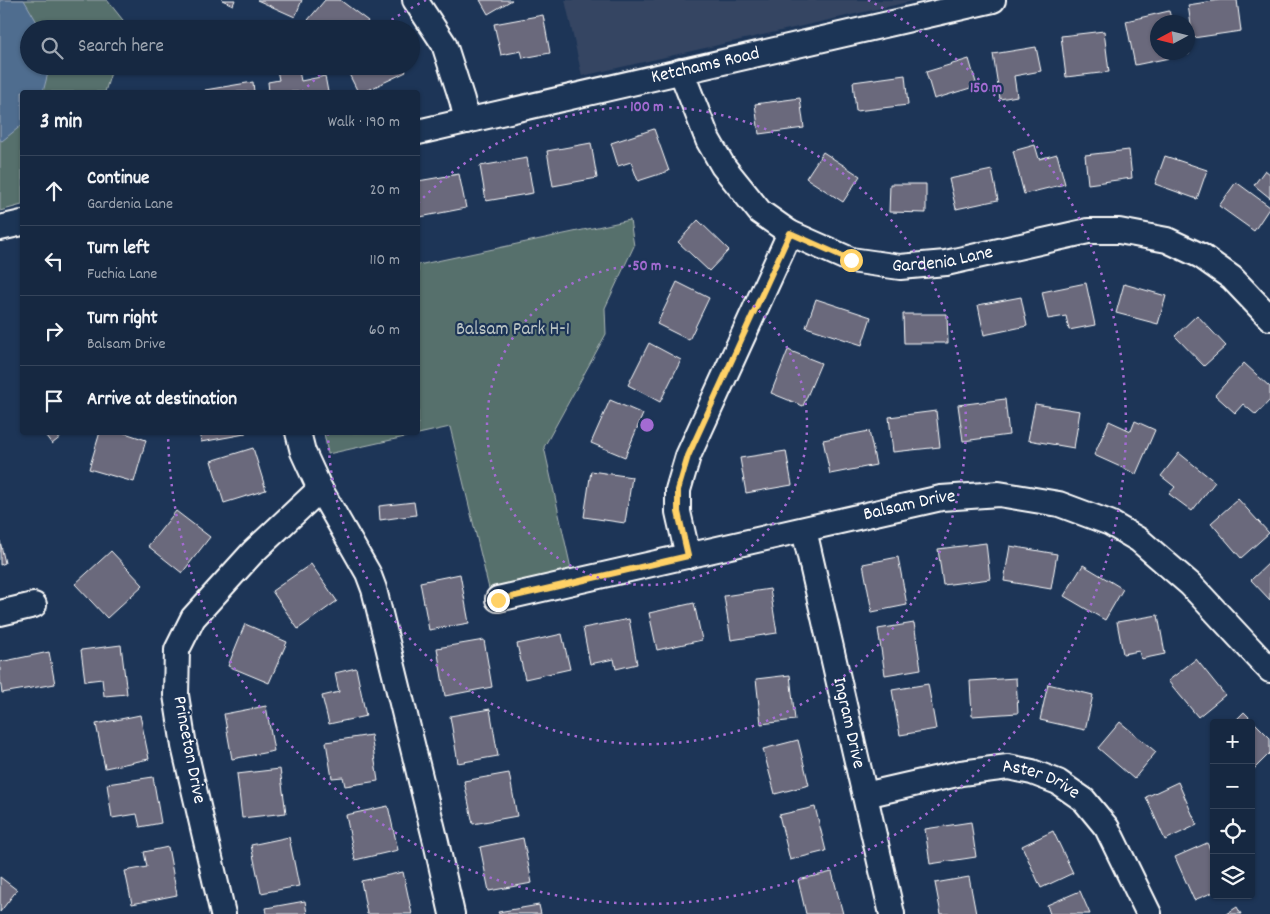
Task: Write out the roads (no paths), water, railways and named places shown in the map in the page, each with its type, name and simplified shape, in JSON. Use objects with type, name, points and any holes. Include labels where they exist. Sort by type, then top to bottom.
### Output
[{"type":"street","points":[[415,0],[444,44],[467,121]]},
{"type":"street","name":"Ketchams Road","points":[[420,132],[993,0]]},
{"type":"street","name":"Gardenia Lane","points":[[681,71],[708,140],[723,166],[760,212],[790,233],[851,260],[900,267],[946,263],[1088,231],[1119,231],[1167,240],[1201,256],[1232,278],[1270,318]]},
{"type":"street","points":[[0,228],[20,223]]},
{"type":"street","points":[[688,556],[678,512],[678,490],[688,456],[790,233]]},
{"type":"street","points":[[299,435],[303,452],[320,489],[368,573],[374,589],[434,832],[452,914]]},
{"type":"street","name":"Princeton Drive","points":[[223,914],[182,738],[176,695],[178,650],[193,618],[253,552],[320,489]]},
{"type":"street","name":"Balsam Drive","points":[[498,600],[940,498],[999,494],[1059,504],[1110,523],[1139,540],[1191,585],[1270,670]]},
{"type":"street","name":"Ingram Drive","points":[[804,530],[892,914]]},
{"type":"street","points":[[0,613],[34,605]]},
{"type":"street","name":"Aster Drive","points":[[865,795],[961,773],[1008,768],[1032,772],[1058,782],[1084,800],[1107,828],[1149,914]]},
{"type":"park label","name":"Balsam Park H-1","points":[[513,330]]}]
